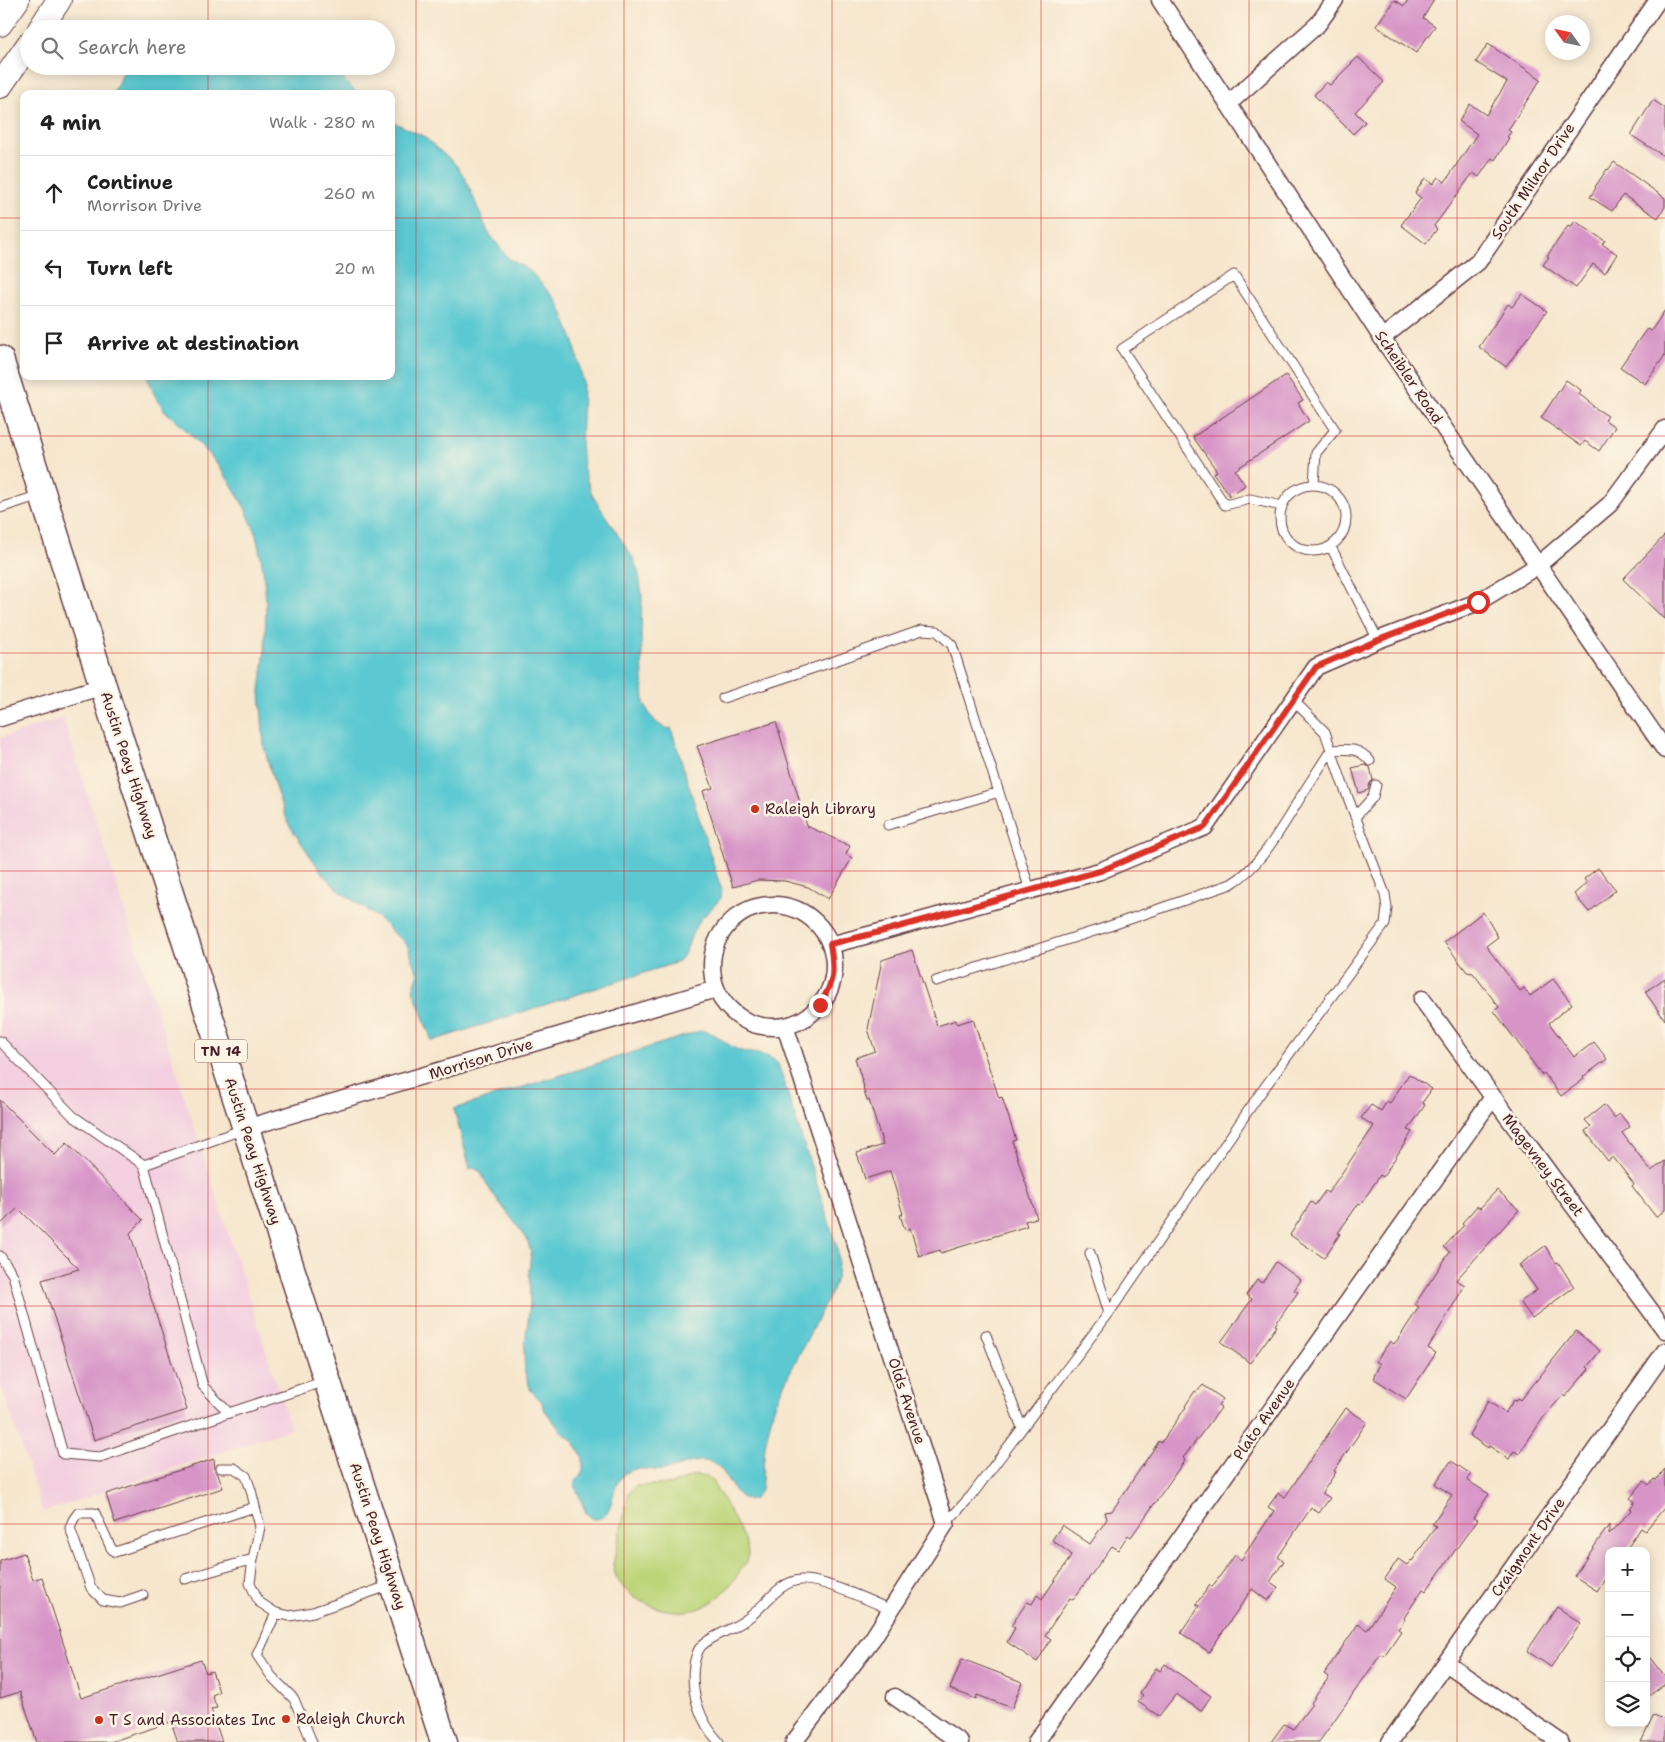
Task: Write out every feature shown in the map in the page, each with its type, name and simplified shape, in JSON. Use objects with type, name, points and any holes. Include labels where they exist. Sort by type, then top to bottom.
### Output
[{"type":"main road","points":[[0,7],[10,0]]},
{"type":"main road","points":[[0,24],[16,0]]},
{"type":"main road","points":[[46,20],[59,0]]},
{"type":"main road","points":[[0,86],[20,57]]},
{"type":"main road","name":"Austin Peay Highway","points":[[0,359],[5,393],[42,494],[444,1742]]},
{"type":"street","name":"Scheibler Road","points":[[1160,0],[1382,338],[1665,750]]},
{"type":"street","points":[[1228,104],[1318,24],[1335,0]]},
{"type":"street","name":"South Milnor Drive","points":[[1382,338],[1478,262],[1658,0]]},
{"type":"street","points":[[830,944],[884,931],[1100,871],[1205,827],[1316,667],[1378,640],[1478,602],[1537,566],[1610,504],[1665,429]]},
{"type":"street","points":[[0,718],[103,686]]},
{"type":"street","points":[[770,905],[789,907],[806,915],[821,928],[830,944],[834,965],[830,986],[820,1005],[804,1018],[785,1026],[764,1027],[743,1020],[727,1007],[716,989],[712,970],[714,951],[721,933],[734,919],[751,909],[770,905]]},
{"type":"street","name":"Morrison Drive","points":[[246,1128],[716,989]]},
{"type":"street","name":"Magevney Street","points":[[1422,999],[1492,1097],[1665,1330]]},
{"type":"street","name":"Olds Avenue","points":[[785,1026],[946,1523]]},
{"type":"street","name":"Plato Avenue","points":[[1036,1742],[1492,1097]]},
{"type":"street","name":"Craigmont Drive","points":[[1390,1742],[1665,1351]]},
{"type":"street","points":[[794,1742],[873,1638],[946,1523]]},
{"type":"street","points":[[1446,1663],[1560,1742]]},
{"type":"street","points":[[895,1697],[960,1742]]},
{"type":"lane","points":[[1282,506],[1250,499],[1225,505],[1122,349],[1234,275],[1335,430],[1316,452],[1314,484]]},
{"type":"lane","points":[[1314,484],[1334,491],[1346,509],[1347,520],[1339,540],[1321,550],[1311,551],[1301,549],[1292,544],[1285,536],[1281,527],[1280,516],[1282,506],[1294,490],[1303,485],[1314,484]]},
{"type":"lane","points":[[0,508],[42,494]]},
{"type":"lane","points":[[1330,546],[1378,640]]},
{"type":"lane","points":[[723,698],[922,630],[937,631],[952,645],[1030,890]]},
{"type":"lane","points":[[946,1523],[971,1496],[1109,1313],[1259,1095],[1385,924],[1387,908],[1385,894],[1325,732],[1293,700]]},
{"type":"lane","points":[[1331,750],[1352,749],[1360,751],[1370,761]]},
{"type":"lane","points":[[936,981],[1101,929],[1231,884],[1243,877],[1260,858],[1285,823],[1331,750]]},
{"type":"lane","points":[[1356,817],[1373,797],[1376,785]]},
{"type":"lane","points":[[888,825],[999,792]]},
{"type":"lane","points":[[0,1041],[73,1116],[144,1165],[203,1386],[229,1413]]},
{"type":"lane","points":[[144,1165],[246,1128]]},
{"type":"lane","points":[[1090,1253],[1109,1313]]},
{"type":"lane","points":[[0,1256],[13,1275],[63,1454],[100,1457],[328,1380]]},
{"type":"lane","points":[[986,1335],[1022,1428]]},
{"type":"lane","points":[[221,1468],[234,1468],[246,1476],[255,1507],[260,1527],[250,1583],[259,1602],[276,1613],[290,1616],[312,1612],[394,1584]]},
{"type":"lane","points":[[143,1596],[120,1602],[103,1600],[91,1588],[70,1528],[78,1514],[95,1513],[111,1548],[115,1552],[255,1507]]},
{"type":"lane","points":[[185,1579],[253,1560]]},
{"type":"lane","points":[[719,1742],[711,1734],[700,1713],[693,1687],[697,1652],[705,1642],[743,1624],[788,1583],[802,1579],[844,1590],[891,1610]]},
{"type":"lane","points":[[276,1613],[258,1655],[272,1677],[294,1698],[312,1742]]},
{"type":"shaded area","points":[[63,718],[291,1429],[43,1512],[0,1382],[0,738]]},
{"type":"green space","points":[[696,1475],[707,1477],[713,1482],[744,1539],[748,1557],[730,1585],[710,1603],[698,1609],[672,1611],[645,1603],[633,1596],[616,1577],[613,1564],[629,1492],[636,1486],[673,1484]]},
{"type":"water","points":[[122,75],[339,75],[354,90],[114,90]]},
{"type":"water","points":[[395,123],[423,136],[455,164],[464,176],[488,232],[508,258],[530,271],[558,302],[574,342],[583,382],[581,450],[584,471],[592,495],[633,558],[639,574],[642,596],[641,634],[644,703],[650,715],[657,723],[666,729],[671,728],[722,892],[721,898],[696,926],[684,955],[678,962],[432,1041],[413,990],[418,975],[408,947],[404,941],[377,917],[342,893],[324,876],[289,825],[276,790],[264,747],[260,691],[265,650],[266,601],[263,568],[255,531],[232,485],[210,455],[165,411],[154,394],[149,380],[395,380]]},
{"type":"water","points":[[700,1031],[715,1035],[733,1048],[743,1052],[770,1057],[778,1064],[837,1247],[837,1274],[832,1290],[782,1388],[773,1410],[765,1445],[761,1490],[754,1499],[741,1497],[715,1464],[696,1461],[669,1469],[636,1469],[626,1473],[616,1487],[607,1512],[602,1517],[593,1519],[586,1513],[574,1483],[583,1472],[583,1457],[573,1441],[561,1431],[543,1408],[542,1402],[531,1391],[525,1373],[524,1353],[530,1304],[529,1271],[531,1253],[527,1239],[490,1190],[480,1171],[473,1168],[470,1169],[454,1109]]},
{"type":"building","points":[[1394,0],[1404,6],[1408,0],[1434,0],[1423,18],[1435,26],[1416,53],[1376,26]]},
{"type":"building","points":[[1488,44],[1541,79],[1508,130],[1511,132],[1507,137],[1509,138],[1495,160],[1492,158],[1479,177],[1473,173],[1434,226],[1437,229],[1426,244],[1401,225],[1421,198],[1415,193],[1425,178],[1433,184],[1438,177],[1445,182],[1477,134],[1459,121],[1470,104],[1486,115],[1507,82],[1476,62]]},
{"type":"building","points":[[1358,57],[1384,82],[1355,112],[1365,122],[1353,134],[1314,95],[1326,82],[1330,85]]},
{"type":"building","points":[[1653,100],[1665,108],[1665,157],[1631,135]]},
{"type":"building","points":[[1614,162],[1665,198],[1665,207],[1658,218],[1623,195],[1612,211],[1590,197],[1607,169]]},
{"type":"building","points":[[1575,221],[1605,241],[1602,244],[1617,254],[1605,273],[1593,264],[1576,288],[1543,265],[1568,226],[1570,228]]},
{"type":"building","points":[[1522,294],[1547,311],[1506,367],[1479,347],[1508,304],[1512,307]]},
{"type":"building","points":[[1665,310],[1665,355],[1645,384],[1620,367],[1643,334],[1647,329],[1651,331]]},
{"type":"building","points":[[1286,375],[1303,400],[1298,403],[1309,421],[1235,470],[1245,485],[1230,496],[1213,473],[1217,471],[1193,437]]},
{"type":"building","points":[[1566,380],[1581,390],[1579,394],[1592,406],[1608,416],[1605,420],[1615,427],[1599,451],[1585,441],[1581,446],[1541,418]]},
{"type":"building","points":[[1665,535],[1665,620],[1623,579]]},
{"type":"building","name":"Raleigh Library","points":[[776,722],[807,826],[850,846],[846,854],[852,858],[828,899],[808,887],[785,881],[758,880],[733,887],[703,791],[713,788],[697,746]]},
{"type":"building","points":[[1365,765],[1370,767],[1373,780],[1368,790],[1359,793],[1352,768]]},
{"type":"building","points":[[1598,868],[1616,890],[1589,912],[1574,894],[1587,883],[1584,879]]},
{"type":"building","points":[[1483,912],[1498,937],[1486,946],[1520,991],[1524,988],[1530,996],[1553,979],[1572,1004],[1549,1023],[1574,1057],[1594,1042],[1607,1059],[1561,1096],[1544,1073],[1542,1075],[1494,1011],[1499,1007],[1473,973],[1467,972],[1444,942]]},
{"type":"building","points":[[912,950],[937,1026],[956,1020],[957,1024],[973,1019],[999,1098],[1002,1097],[1016,1140],[1012,1141],[1037,1218],[1025,1221],[1027,1226],[941,1253],[940,1250],[919,1256],[910,1228],[905,1230],[900,1215],[903,1214],[890,1171],[865,1179],[857,1153],[883,1145],[869,1100],[867,1101],[855,1058],[875,1051],[868,1029],[882,960]]},
{"type":"building","points":[[1665,978],[1665,1020],[1645,992]]},
{"type":"building","points":[[1409,1074],[1432,1089],[1422,1103],[1425,1105],[1408,1130],[1412,1132],[1383,1177],[1380,1175],[1361,1204],[1359,1203],[1338,1233],[1340,1234],[1324,1258],[1290,1235],[1311,1202],[1315,1205],[1325,1191],[1328,1193],[1374,1126],[1361,1118],[1371,1105],[1381,1111],[1387,1101],[1390,1103]]},
{"type":"building","points":[[0,1100],[55,1155],[67,1143],[143,1220],[130,1233],[187,1410],[94,1440],[42,1280],[79,1269],[18,1208],[0,1225]]},
{"type":"building","points":[[1604,1105],[1614,1118],[1620,1114],[1630,1127],[1622,1133],[1651,1171],[1665,1161],[1665,1210],[1656,1217],[1613,1157],[1608,1161],[1585,1131],[1591,1127],[1585,1120]]},
{"type":"building","points":[[1497,1190],[1519,1210],[1456,1280],[1465,1285],[1428,1348],[1436,1353],[1406,1399],[1373,1378],[1380,1364],[1376,1361],[1390,1341],[1394,1344],[1399,1338],[1419,1307],[1415,1304],[1450,1252],[1444,1247],[1464,1225],[1462,1223],[1477,1206],[1480,1208]]},
{"type":"building","points":[[1545,1246],[1574,1287],[1532,1318],[1520,1302],[1537,1290],[1519,1265]]},
{"type":"building","points":[[1276,1262],[1301,1280],[1294,1290],[1298,1292],[1275,1325],[1277,1326],[1250,1363],[1221,1342],[1252,1299],[1246,1295],[1257,1280],[1262,1283]]},
{"type":"building","points":[[1576,1331],[1600,1351],[1587,1367],[1589,1369],[1565,1397],[1563,1395],[1543,1418],[1519,1454],[1514,1451],[1509,1459],[1469,1435],[1488,1401],[1505,1413],[1514,1400],[1516,1401],[1518,1398],[1521,1400]]},
{"type":"building","points":[[1203,1385],[1223,1399],[1218,1406],[1221,1408],[1183,1458],[1185,1460],[1131,1537],[1128,1535],[1118,1550],[1112,1546],[1073,1600],[1070,1598],[1045,1635],[1051,1639],[1037,1662],[1007,1642],[1015,1628],[1011,1626],[1027,1602],[1032,1604],[1037,1595],[1042,1599],[1070,1558],[1071,1554],[1052,1540],[1062,1525],[1090,1544],[1107,1519],[1105,1512],[1112,1511],[1159,1441],[1161,1443],[1186,1407],[1195,1391],[1197,1392]]},
{"type":"building","points":[[1346,1408],[1367,1422],[1334,1471],[1336,1472],[1322,1493],[1330,1498],[1319,1513],[1311,1508],[1278,1557],[1284,1561],[1270,1582],[1278,1587],[1268,1601],[1252,1589],[1209,1652],[1181,1633],[1199,1606],[1196,1604],[1210,1585],[1212,1587],[1235,1555],[1241,1560],[1274,1511],[1268,1507],[1278,1493],[1285,1497]]},
{"type":"building","points":[[214,1459],[215,1471],[223,1488],[115,1523],[106,1494]]},
{"type":"building","points":[[1451,1461],[1471,1474],[1467,1480],[1489,1494],[1473,1518],[1477,1520],[1426,1591],[1423,1589],[1398,1629],[1401,1631],[1384,1656],[1381,1654],[1319,1742],[1271,1742],[1284,1724],[1293,1729],[1312,1704],[1329,1677],[1324,1674],[1358,1624],[1367,1630],[1396,1587],[1385,1579],[1398,1559],[1407,1565],[1412,1561],[1436,1526],[1432,1524],[1452,1495],[1435,1484]]},
{"type":"building","points":[[1665,1469],[1665,1507],[1645,1531],[1641,1528],[1628,1547],[1605,1547],[1605,1579],[1597,1591],[1574,1576],[1609,1525],[1609,1534],[1632,1509],[1630,1508],[1635,1502],[1630,1498],[1644,1481],[1649,1485],[1654,1479],[1656,1480]]},
{"type":"building","points":[[24,1553],[33,1580],[42,1577],[81,1698],[201,1660],[206,1673],[212,1671],[219,1692],[212,1695],[217,1708],[211,1709],[222,1742],[178,1742],[171,1722],[110,1742],[37,1742],[20,1692],[0,1698],[0,1561]]},
{"type":"building","points":[[1557,1607],[1581,1623],[1551,1667],[1527,1651]]},
{"type":"building","points":[[1650,1658],[1665,1677],[1665,1684],[1650,1695]]},
{"type":"building","points":[[962,1659],[1022,1682],[1012,1708],[977,1695],[976,1699],[950,1689]]},
{"type":"building","points":[[1165,1664],[1211,1696],[1201,1711],[1176,1694],[1159,1716],[1138,1702],[1143,1695],[1140,1693],[1156,1668],[1160,1671]]},
{"type":"building","points":[[1654,1715],[1665,1720],[1665,1742],[1641,1742],[1648,1727],[1650,1727]]},
{"type":"place","name":"Raleigh Library","points":[[755,809]]},
{"type":"place","name":"Raleigh Church","points":[[286,1719]]},
{"type":"place","name":"T S and Associates Inc","points":[[99,1720]]},
{"type":"route","points":[[820,1005],[830,986],[834,965],[830,944],[884,931],[1100,871],[1205,827],[1316,667],[1378,640],[1478,602]]}]
